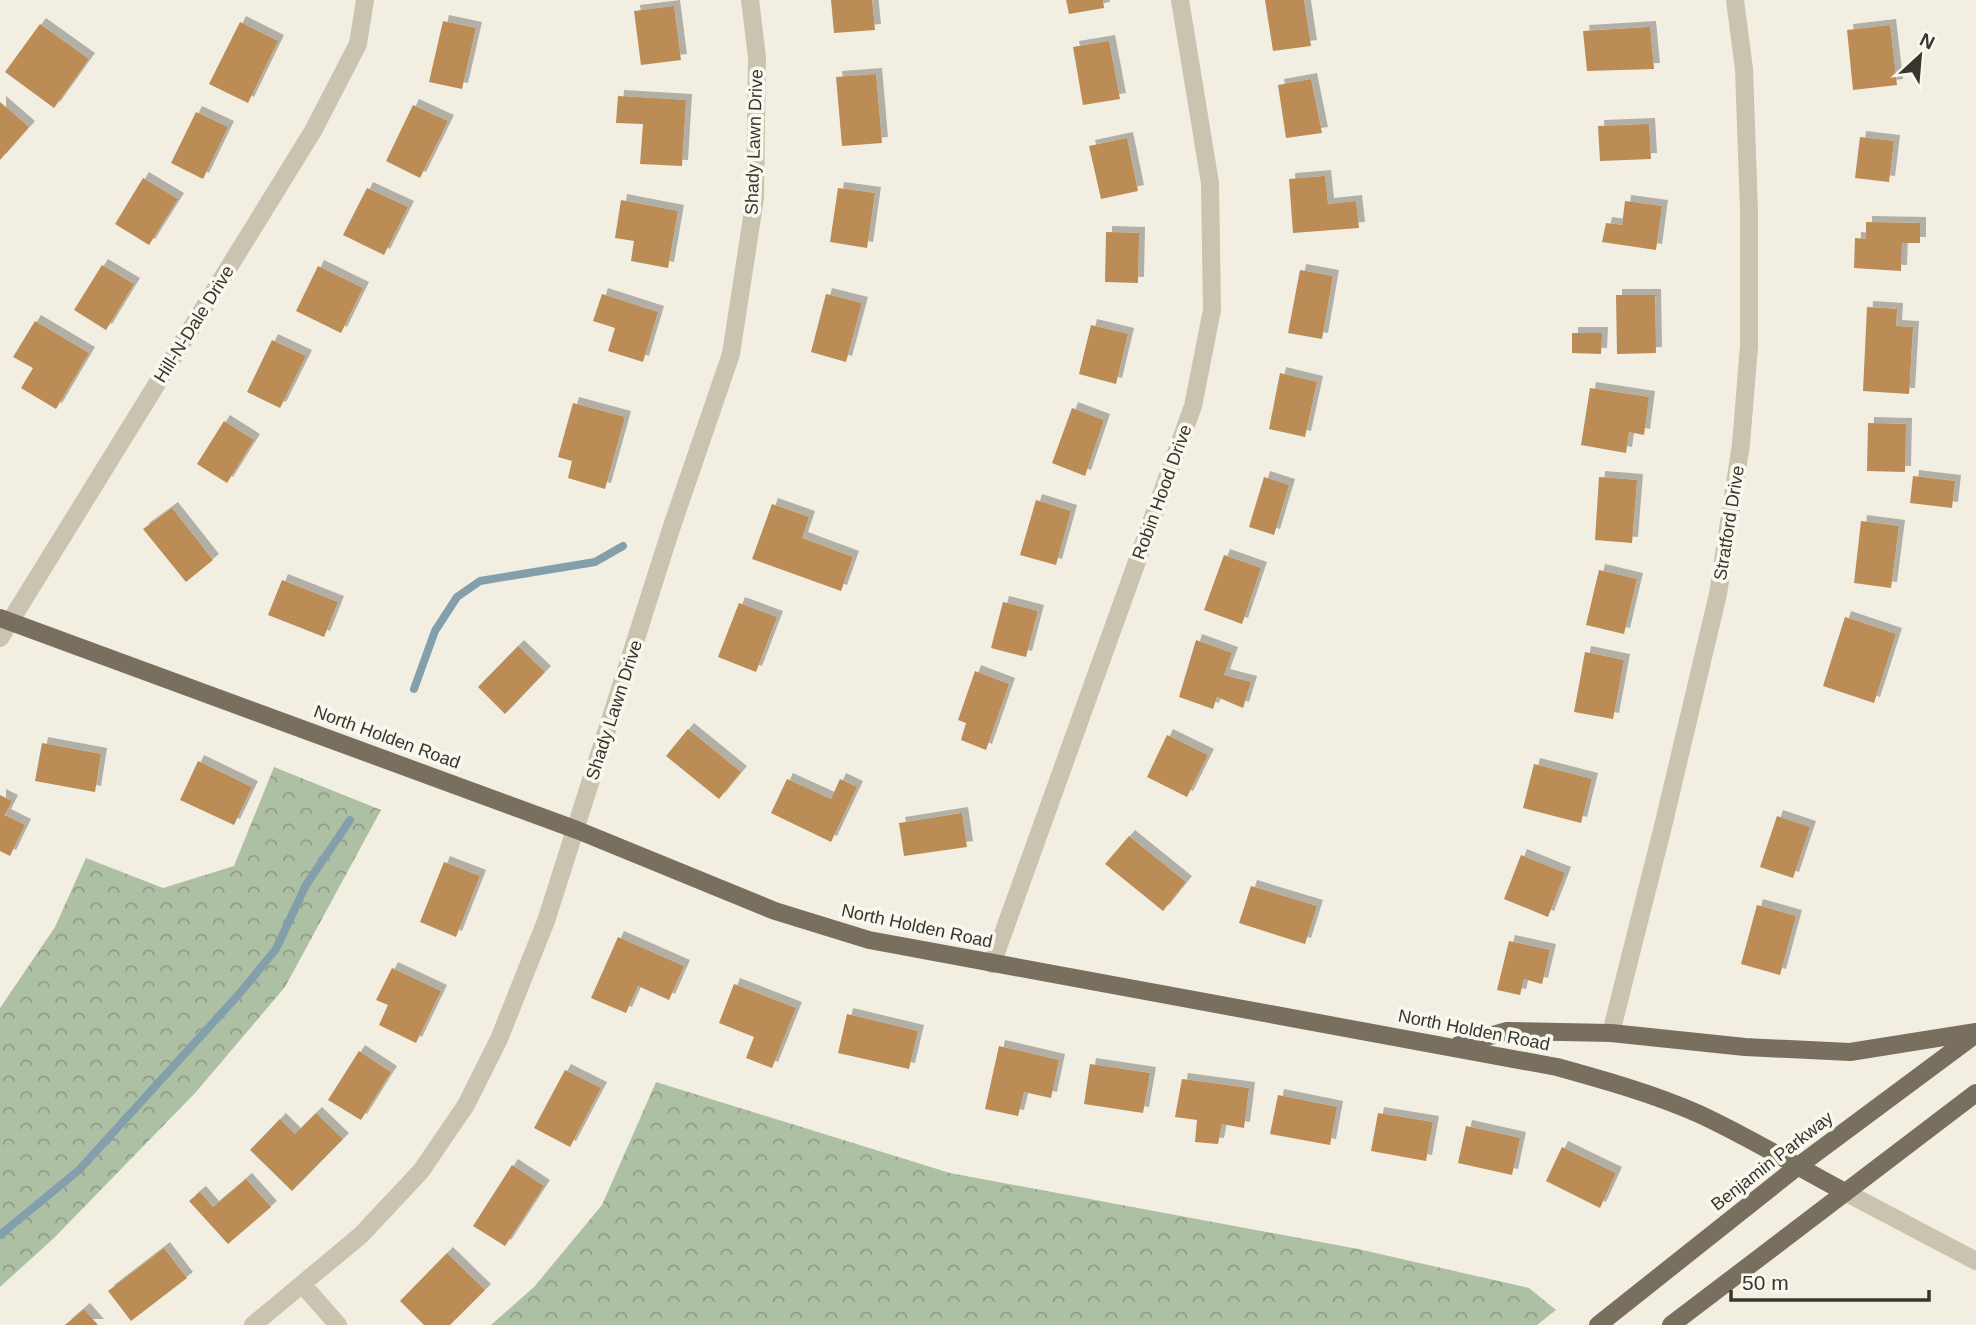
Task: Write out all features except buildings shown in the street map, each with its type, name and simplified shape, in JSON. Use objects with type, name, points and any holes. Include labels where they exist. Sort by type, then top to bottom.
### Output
[{"type":"main road","name":"North Holden Road","points":[[5,620],[576,830],[775,911],[829,929],[869,940],[992,964],[1557,1067],[1622,1086],[1697,1113],[1845,1192]]},
{"type":"main road","points":[[1454,1047],[1507,1031],[1611,1033],[1745,1047],[1850,1052],[1976,1033]]},
{"type":"main road","name":"Benjamin Parkway","points":[[1598,1325],[1797,1167],[1976,1033]]},
{"type":"main road","points":[[1671,1325],[1976,1093]]},
{"type":"street","name":"Hill-N-Dale Drive","points":[[0,638],[5,620],[313,131],[358,44],[365,0]]},
{"type":"street","name":"Shady Lawn Drive","points":[[253,1325],[361,1236],[421,1171],[466,1105],[499,1039],[546,921],[671,529],[731,354],[755,198],[757,57],[750,0]]},
{"type":"street","name":"Robin Hood Drive","points":[[992,964],[1194,406],[1212,310],[1210,183],[1180,0]]},
{"type":"street","name":"Stratford Drive","points":[[1611,1033],[1718,594],[1741,444],[1749,346],[1749,211],[1744,69],[1735,0]]},
{"type":"street","points":[[1845,1192],[1976,1261]]},
{"type":"street","points":[[303,1285],[338,1325]]},
{"type":"green space","points":[[274,767],[381,810],[285,987],[196,1092],[54,1238],[0,1287],[0,1008],[55,927],[86,858],[163,888],[234,866]]},
{"type":"green space","points":[[656,1082],[950,1173],[1358,1249],[1529,1288],[1556,1310],[1537,1325],[491,1325],[534,1287],[602,1205]]},
{"type":"waterway","points":[[414,689],[435,631],[457,597],[480,581],[595,562],[623,546]]},
{"type":"waterway","points":[[0,1235],[79,1170],[240,993],[276,949],[306,885],[350,820]]}]
